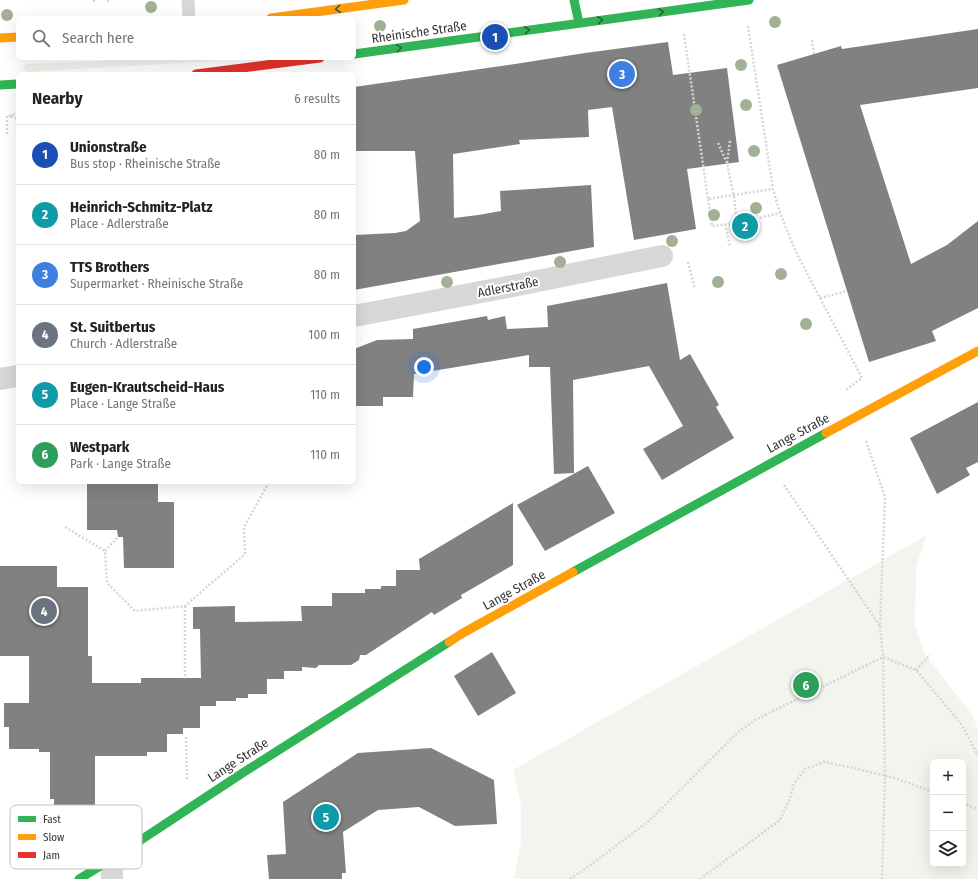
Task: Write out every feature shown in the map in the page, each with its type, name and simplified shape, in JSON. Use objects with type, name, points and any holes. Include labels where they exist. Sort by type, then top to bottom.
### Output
[{"type":"street","points":[[286,16],[404,0]]},
{"type":"street","points":[[574,0],[579,23]]},
{"type":"street","name":"Rheinische Straße","points":[[356,54],[579,23],[622,14],[749,0]]},
{"type":"street","points":[[0,38],[16,37]]},
{"type":"street","points":[[212,72],[304,60]]},
{"type":"street","points":[[0,85],[16,84]]},
{"type":"street","name":"Adlerstraße","points":[[356,316],[506,288],[662,256]]},
{"type":"street","name":"Lange Straße","points":[[142,845],[188,808],[463,633],[770,463],[978,351]]},
{"type":"street","points":[[0,379],[16,376]]},
{"type":"street","name":"Lange Straße","points":[[79,879],[112,869]]},
{"type":"lane","points":[[188,0],[189,16]]},
{"type":"path","points":[[684,28],[712,226],[780,213]]},
{"type":"path","points":[[750,35],[773,189],[780,213],[796,252],[862,378],[847,388],[885,497],[880,626],[883,657],[885,776],[882,879]]},
{"type":"path","points":[[812,40],[814,54]]},
{"type":"path","points":[[7,134],[7,116],[11,116],[16,113]]},
{"type":"path","points":[[11,116],[16,118]]},
{"type":"path","points":[[730,142],[728,163],[737,222]]},
{"type":"path","points":[[718,143],[728,163]]},
{"type":"path","points":[[708,199],[773,189]]},
{"type":"path","points":[[725,224],[730,246]]},
{"type":"path","points":[[687,258],[695,289]]},
{"type":"path","points":[[820,298],[847,291]]},
{"type":"path","points":[[770,463],[880,626]]},
{"type":"path","points":[[118,537],[105,551],[107,583],[135,611],[185,606],[245,554],[244,526],[268,484]]},
{"type":"path","points":[[65,528],[105,551]]},
{"type":"path","points":[[185,606],[185,678]]},
{"type":"path","points":[[916,670],[930,655]]},
{"type":"path","points":[[570,879],[650,820],[738,732],[755,720],[883,657],[916,670],[962,725],[978,756]]},
{"type":"path","points":[[186,737],[188,808]]},
{"type":"path","points":[[700,879],[780,820],[789,801],[794,784],[806,769],[824,762],[898,779],[930,791]]},
{"type":"path","points":[[966,804],[978,809]]},
{"type":"shaded area","points":[[214,60],[27,72],[23,69],[26,64],[101,61]]},
{"type":"shaded area","points":[[927,535],[916,567],[915,625],[925,655],[972,714],[978,729],[978,879],[514,879],[521,841],[521,805],[513,770]]},
{"type":"building","points":[[978,29],[978,88],[860,105],[911,264],[947,245],[978,221],[978,308],[932,331],[936,341],[869,362],[777,65],[841,46],[842,49]]},
{"type":"building","points":[[668,42],[673,75],[727,68],[739,162],[687,169],[696,229],[634,240],[612,107],[588,110],[589,137],[519,140],[520,144],[453,154],[454,218],[501,211],[500,191],[591,185],[594,247],[356,290],[356,235],[406,231],[420,221],[415,151],[356,151],[356,87]]},
{"type":"building","points":[[667,283],[680,360],[690,354],[719,405],[716,407],[734,438],[662,480],[643,449],[683,426],[649,366],[573,380],[574,473],[554,474],[550,367],[529,367],[529,355],[414,374],[413,397],[383,397],[383,406],[356,406],[356,348],[377,340],[413,339],[413,329],[487,316],[488,320],[505,316],[507,329],[548,327],[547,306]]},
{"type":"building","points":[[978,402],[978,462],[966,468],[970,475],[937,494],[910,438]]},
{"type":"building","points":[[588,466],[615,513],[545,551],[517,505]]},
{"type":"building","points":[[87,484],[158,484],[158,502],[174,502],[174,568],[124,568],[123,537],[118,537],[117,530],[87,530]]},
{"type":"building","points":[[513,503],[513,565],[461,595],[462,598],[434,615],[432,612],[366,655],[360,655],[359,660],[351,665],[319,665],[316,668],[302,667],[302,671],[284,671],[284,679],[267,679],[267,694],[248,694],[248,698],[236,698],[236,701],[216,701],[216,706],[200,706],[200,728],[183,728],[183,734],[167,734],[167,752],[147,752],[147,756],[95,756],[95,805],[54,805],[54,799],[50,799],[50,752],[39,752],[39,749],[9,749],[9,727],[4,727],[4,703],[29,703],[29,656],[0,656],[0,566],[57,566],[57,587],[88,587],[88,656],[92,656],[92,683],[141,683],[141,678],[201,678],[200,629],[193,629],[193,607],[235,606],[235,622],[302,621],[301,606],[332,606],[332,593],[365,593],[365,589],[381,589],[381,586],[396,586],[396,570],[420,570],[419,559]]},
{"type":"building","points":[[492,652],[516,693],[478,716],[454,676]]},
{"type":"building","points":[[431,748],[494,780],[497,824],[455,826],[419,807],[378,810],[343,832],[346,873],[342,873],[342,879],[269,879],[267,855],[286,854],[283,802],[358,753]]},
{"type":"traffic: fast","points":[[574,0],[579,23]]},
{"type":"traffic: fast","points":[[356,54],[749,0]]},
{"type":"traffic: fast","points":[[0,85],[16,84]]},
{"type":"traffic: fast","points":[[573,572],[826,433]]},
{"type":"traffic: fast","points":[[142,839],[241,774],[449,642]]},
{"type":"traffic: fast","points":[[79,879],[96,869]]},
{"type":"traffic: slow","points":[[286,16],[404,0]]},
{"type":"traffic: slow","points":[[0,38],[16,37]]},
{"type":"traffic: slow","points":[[826,433],[978,351]]},
{"type":"traffic: slow","points":[[449,642],[573,572]]},
{"type":"traffic: jam","points":[[212,72],[304,60]]},
{"type":"place","name":"Unionstraße","points":[[495,37]]},
{"type":"place","name":"TTS Brothers","points":[[622,74]]},
{"type":"place","name":"Heinrich-Schmitz-Platz","points":[[745,226]]},
{"type":"place","name":"St. Suitbertus","points":[[44,611]]},
{"type":"place","name":"Westpark","points":[[806,685]]},
{"type":"place","name":"Eugen-Krautscheid-Haus","points":[[326,817]]}]
